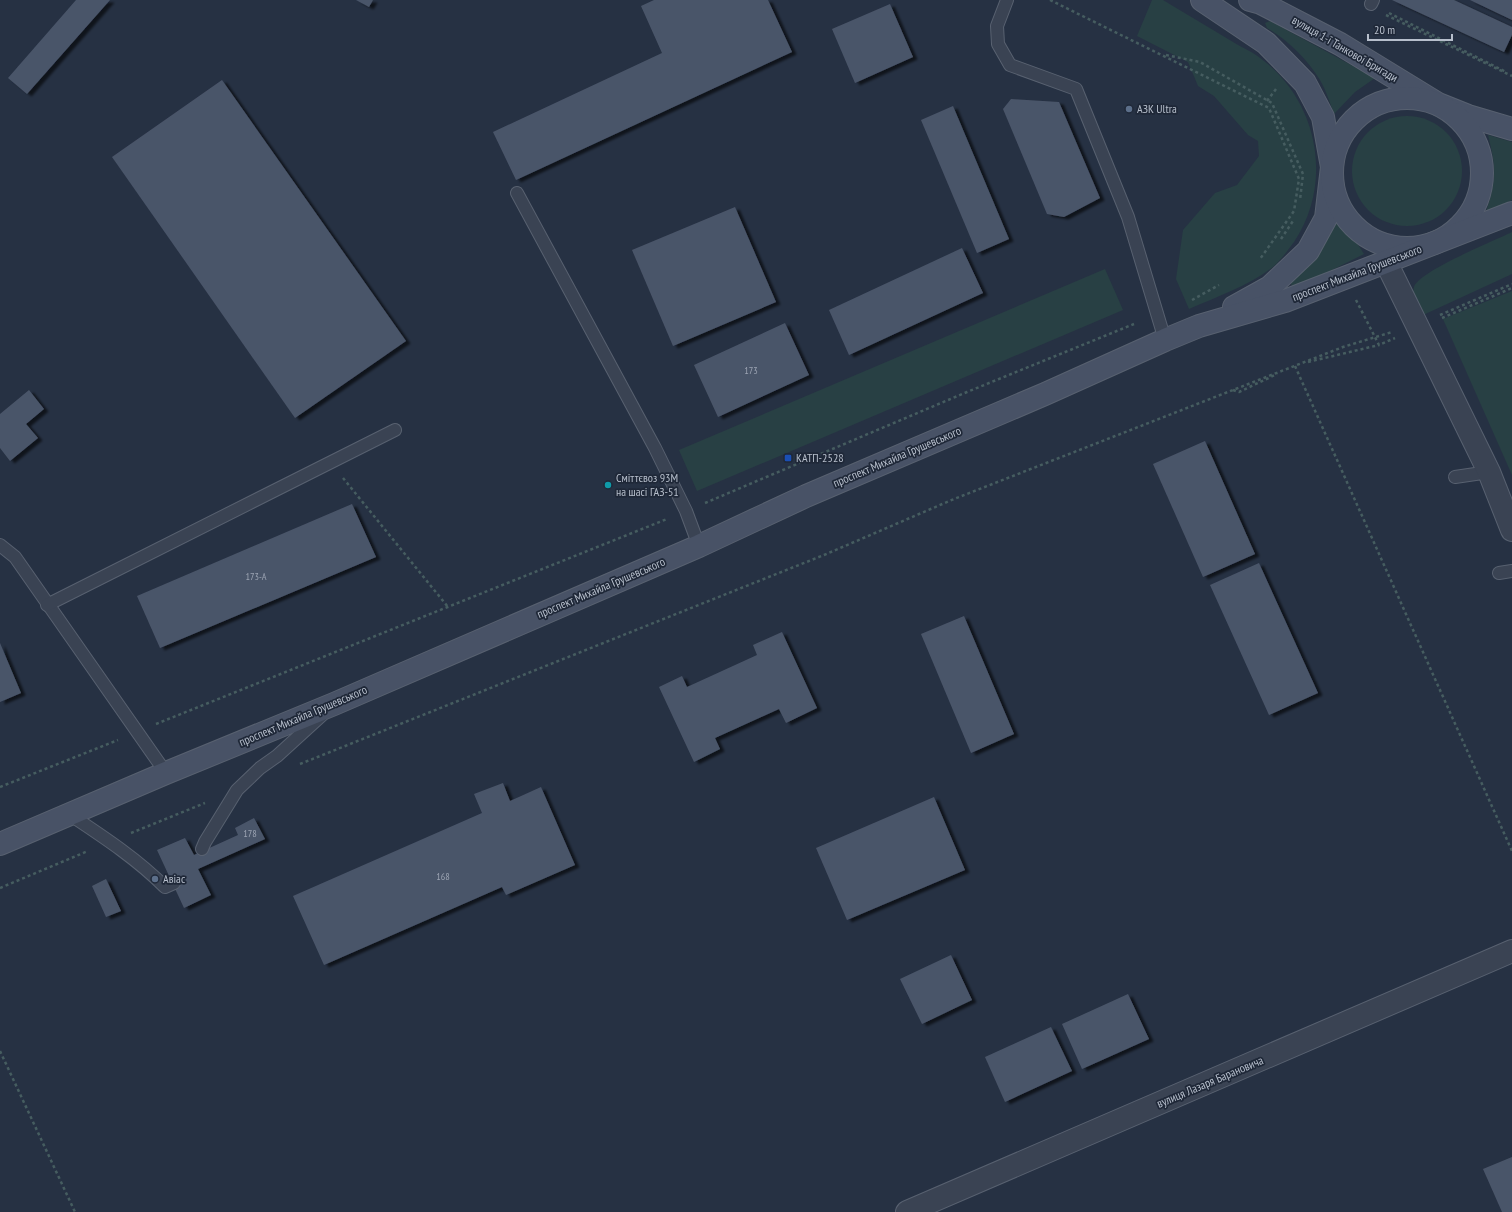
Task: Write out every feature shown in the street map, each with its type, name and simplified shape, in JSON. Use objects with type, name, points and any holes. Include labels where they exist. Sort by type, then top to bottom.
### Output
[{"type":"street","points":[[1202,0],[1266,43],[1305,83],[1323,118],[1332,167],[1334,191],[1342,212],[1386,262],[1489,472],[1512,530]]},
{"type":"street","name":"вулиця 1-ї Танкової Бригади","points":[[1250,0],[1261,3],[1340,44],[1438,104]]},
{"type":"street","points":[[1332,167],[1337,144],[1350,123],[1368,108],[1391,99],[1415,98],[1438,104],[1468,116],[1512,129]]},
{"type":"street","points":[[1357,230],[1374,241],[1394,248],[1414,248],[1434,243],[1456,231],[1472,211],[1481,188],[1482,162],[1474,139],[1460,118],[1438,104]]},
{"type":"street","name":"проспект Михайла Грушевського","points":[[1199,326],[1270,287],[1308,251],[1326,218],[1332,167]]},
{"type":"street","name":"проспект Михайла Грушевського","points":[[0,844],[68,814],[334,704],[699,546],[806,496],[1045,394],[1164,340],[1199,326],[1284,301],[1512,212]]},
{"type":"street","name":"вулиця Лазаря Барановича","points":[[907,1212],[1512,951]]},
{"type":"lane","points":[[1007,0],[998,26],[998,44],[1010,65],[1076,89],[1128,217],[1158,314],[1164,340]]},
{"type":"lane","points":[[516,193],[655,448],[686,511],[699,546]]},
{"type":"lane","points":[[47,604],[395,430]]},
{"type":"lane","points":[[1455,477],[1489,472]]},
{"type":"lane","points":[[0,545],[15,557],[166,773]]},
{"type":"lane","points":[[1499,573],[1512,571]]},
{"type":"lane","points":[[202,849],[204,842],[237,790],[260,768],[277,756],[334,704]]},
{"type":"lane","points":[[68,814],[110,841],[148,870],[165,887],[174,883]]},
{"type":"path","points":[[1050,0],[1268,108],[1299,179],[1294,211],[1257,264],[1263,259]]},
{"type":"path","points":[[1372,2],[1512,74]]},
{"type":"path","points":[[1383,14],[1512,74]]},
{"type":"path","points":[[1161,54],[1200,62],[1272,103],[1303,174],[1300,203]]},
{"type":"path","points":[[1278,243],[1295,218]]},
{"type":"path","points":[[0,787],[686,511],[967,392],[1158,314],[1177,308],[1223,282]]},
{"type":"path","points":[[298,765],[824,555],[954,498],[1343,347],[1416,325],[1512,284]]},
{"type":"path","points":[[1233,390],[1240,392],[1295,366],[1379,344]]},
{"type":"path","points":[[1295,366],[1512,851]]},
{"type":"path","points":[[330,462],[448,607]]},
{"type":"path","points":[[0,888],[110,841],[237,790]]},
{"type":"path","points":[[0,1051],[75,1212]]},
{"type":"green space","points":[[1152,0],[1163,0],[1264,61],[1283,79],[1297,99],[1308,122],[1314,146],[1316,171],[1314,195],[1306,219],[1287,252],[1273,267],[1254,280],[1189,309],[1176,279],[1183,230],[1215,193],[1237,185],[1259,156],[1258,141],[1248,135],[1214,96],[1198,86],[1188,62],[1137,36]]},
{"type":"green space","points":[[1270,21],[1375,78],[1355,92],[1334,114],[1324,88],[1315,72],[1289,44],[1267,28],[1265,23]]},
{"type":"green space","points":[[1407,116],[1428,120],[1438,125],[1446,132],[1453,140],[1458,150],[1462,171],[1458,192],[1453,202],[1446,210],[1438,217],[1428,222],[1407,226],[1386,222],[1376,217],[1368,210],[1361,202],[1356,192],[1352,171],[1356,150],[1361,140],[1368,132],[1376,125],[1386,120]]},
{"type":"green space","points":[[1488,135],[1512,142],[1512,200],[1486,212],[1494,182],[1493,156]]},
{"type":"green space","points":[[1338,222],[1344,223],[1364,254],[1296,288],[1292,287],[1290,279],[1331,224]]},
{"type":"green space","points":[[1512,232],[1512,274],[1421,316],[1413,294],[1414,287],[1419,280],[1442,265]]},
{"type":"green space","points":[[1105,269],[1123,310],[697,491],[679,450]]},
{"type":"green space","points":[[1512,291],[1512,475],[1443,319]]},
{"type":"building","points":[[76,0],[110,0],[27,94],[8,78]]},
{"type":"building","points":[[356,0],[373,0],[369,7]]},
{"type":"building","points":[[654,0],[768,0],[792,52],[516,180],[493,132],[662,53],[641,6]]},
{"type":"building","points":[[1392,0],[1454,0],[1512,27],[1512,35],[1504,52]]},
{"type":"building","points":[[1470,0],[1512,0],[1512,20]]},
{"type":"building","points":[[890,4],[913,57],[855,83],[832,29]]},
{"type":"building","points":[[222,80],[406,341],[295,418],[112,157]]},
{"type":"building","points":[[1011,99],[1059,102],[1100,198],[1064,217],[1047,214],[1003,109]]},
{"type":"building","points":[[953,106],[1009,239],[977,253],[921,120]]},
{"type":"building","points":[[735,207],[776,302],[673,346],[632,250]]},
{"type":"building","points":[[962,248],[983,293],[849,355],[829,310]]},
{"type":"building","points":[[785,323],[809,375],[718,417],[694,365]]},
{"type":"building","points":[[29,390],[44,409],[26,424],[38,438],[10,461],[0,448],[0,414]]},
{"type":"building","points":[[1205,441],[1255,554],[1203,577],[1153,464]]},
{"type":"building","points":[[352,504],[376,557],[160,648],[137,596]]},
{"type":"building","points":[[1259,563],[1318,693],[1269,715],[1210,585]]},
{"type":"building","points":[[964,616],[1014,734],[971,753],[921,634]]},
{"type":"building","points":[[782,632],[817,708],[786,723],[779,709],[715,738],[720,749],[694,762],[659,687],[682,676],[687,687],[757,655],[753,645]]},
{"type":"building","points":[[0,643],[21,693],[0,702]]},
{"type":"building","points":[[503,783],[510,801],[541,787],[575,865],[506,895],[502,887],[324,965],[293,896],[482,813],[474,794]]},
{"type":"building","points":[[934,797],[965,870],[847,920],[816,848]]},
{"type":"building","points":[[254,818],[265,839],[198,869],[211,895],[184,908],[157,850],[185,838],[194,855],[238,835],[235,828]]},
{"type":"building","points":[[106,879],[121,911],[106,917],[92,886]]},
{"type":"building","points":[[951,955],[972,1000],[922,1024],[900,979]]},
{"type":"building","points":[[1128,994],[1149,1039],[1082,1069],[1062,1024]]},
{"type":"building","points":[[1051,1027],[1072,1071],[1005,1102],[985,1057]]},
{"type":"building","points":[[1512,1157],[1512,1212],[1502,1212],[1483,1169]]},
{"type":"place","name":"АЗК Ultra","points":[[1129,109]]},
{"type":"place","name":"КАТП-2528","points":[[788,458]]},
{"type":"place","name":"Сміттєвоз 93М на шасі ГАЗ-51","points":[[608,485]]},
{"type":"place","name":"Авіас","points":[[155,879]]}]
